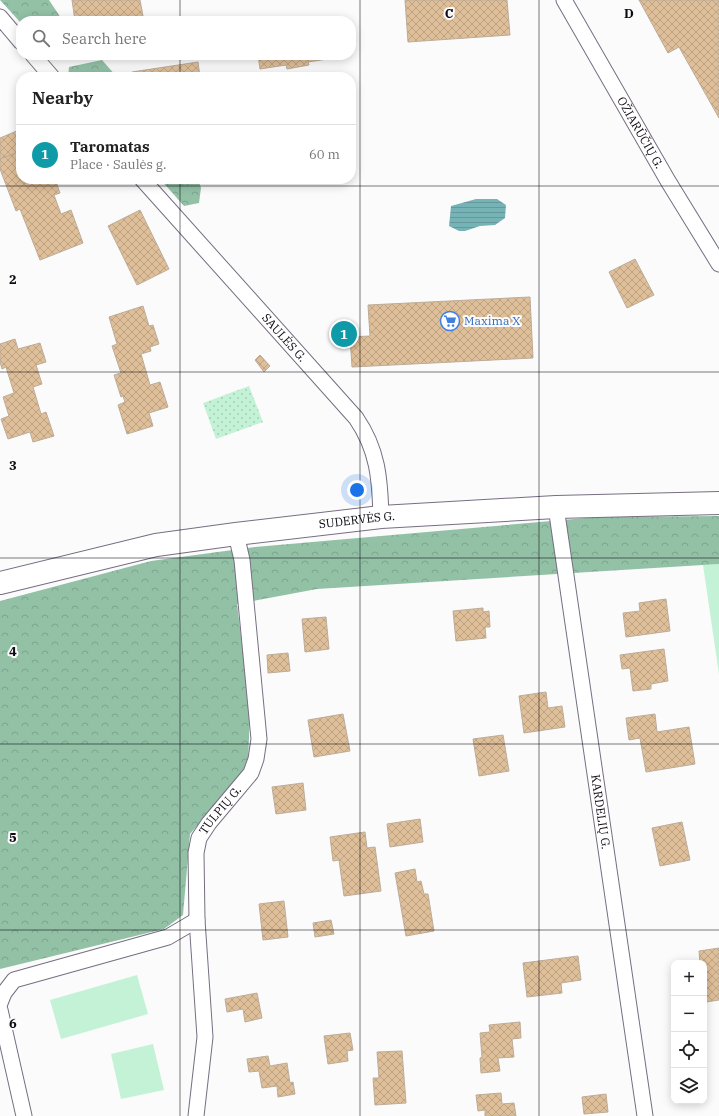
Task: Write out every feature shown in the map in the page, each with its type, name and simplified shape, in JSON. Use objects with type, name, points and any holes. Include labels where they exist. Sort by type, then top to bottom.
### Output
[{"type":"main road","name":"SUDERVĖS G.","points":[[0,583],[156,546],[236,534],[381,517],[556,507],[719,503]]},
{"type":"street","name":"OŽIARŪČIŲ G.","points":[[564,0],[668,181],[719,264]]},
{"type":"street","points":[[0,17],[16,36]]},
{"type":"street","points":[[37,60],[48,72]]},
{"type":"street","name":"SAULĖS G.","points":[[146,184],[356,418],[367,433],[374,453],[379,480],[381,517]]},
{"type":"street","name":"KARDELIŲ G.","points":[[556,507],[645,1116]]},
{"type":"street","name":"TULPIŲ G.","points":[[196,1116],[205,1037],[197,920],[196,853],[199,838],[209,823],[251,773],[256,759],[258,739],[242,560],[236,534]]},
{"type":"street","points":[[0,1003],[4,993],[14,980],[168,938],[197,920]]},
{"type":"street","points":[[0,1010],[24,1116]]},
{"type":"green space","points":[[0,0],[49,0],[60,16],[16,16],[16,18]]},
{"type":"green space","points":[[102,60],[113,72],[68,72],[69,67]]},
{"type":"green space","points":[[164,184],[200,184],[201,188],[199,203],[184,206]]},
{"type":"green space","points":[[249,386],[263,422],[216,439],[203,403]]},
{"type":"green space","points":[[719,516],[719,564],[317,589],[237,604],[250,708],[248,767],[190,834],[183,915],[164,929],[0,969],[0,601],[151,561],[255,547],[597,517]]},
{"type":"green space","points":[[719,564],[719,674],[703,565]]},
{"type":"green space","points":[[137,975],[148,1014],[61,1039],[50,1000]]},
{"type":"green space","points":[[153,1044],[164,1090],[121,1099],[111,1054]]},
{"type":"water","points":[[476,199],[497,199],[506,205],[505,218],[495,225],[480,226],[465,231],[459,231],[449,226],[451,206]]},
{"type":"building","points":[[72,0],[140,0],[143,16],[74,16]]},
{"type":"building","points":[[405,0],[507,0],[510,35],[408,42]]},
{"type":"building","points":[[639,0],[719,0],[719,118],[679,47],[668,53]]},
{"type":"building","points":[[259,60],[321,60],[308,62],[309,65],[287,69],[286,65],[260,69]]},
{"type":"building","points":[[198,62],[199,72],[132,72]]},
{"type":"building","points":[[16,131],[16,153],[0,159],[0,138]]},
{"type":"building","points":[[16,153],[16,184],[57,184],[60,193],[54,195],[61,214],[71,210],[83,243],[40,260],[20,209],[16,211],[0,169],[0,159]]},
{"type":"building","points":[[140,210],[169,269],[137,285],[108,226]]},
{"type":"building","points":[[635,259],[654,295],[627,308],[609,272]]},
{"type":"building","name":"Maxima X","points":[[530,297],[533,358],[352,367],[350,337],[370,336],[368,305]]},
{"type":"building","points":[[143,306],[149,326],[153,325],[159,344],[150,347],[151,351],[141,354],[150,385],[160,382],[168,407],[149,413],[153,426],[127,434],[118,405],[125,402],[123,396],[121,397],[114,375],[121,373],[112,346],[117,344],[109,317]]},
{"type":"building","points":[[339,323],[349,323],[349,344],[339,345]]},
{"type":"building","points":[[15,339],[18,349],[40,343],[46,362],[36,365],[42,384],[33,387],[41,414],[46,412],[54,436],[33,442],[30,432],[8,439],[1,419],[9,416],[3,397],[14,393],[6,367],[2,369],[0,362],[0,344]]},
{"type":"building","points":[[260,355],[270,366],[264,372],[255,360]]},
{"type":"building","points":[[666,599],[670,631],[626,637],[623,613],[640,611],[639,603]]},
{"type":"building","points":[[483,608],[483,612],[489,611],[490,627],[485,627],[486,638],[456,641],[453,611]]},
{"type":"building","points":[[326,617],[329,649],[305,652],[302,619]]},
{"type":"building","points":[[664,649],[668,681],[651,684],[651,689],[633,691],[630,668],[622,669],[620,655]]},
{"type":"building","points":[[288,653],[290,671],[268,673],[267,655]]},
{"type":"building","points":[[546,692],[548,708],[562,706],[565,727],[524,733],[519,696]]},
{"type":"building","points":[[343,714],[350,751],[314,757],[308,720]]},
{"type":"building","points":[[655,714],[657,732],[689,727],[695,764],[646,772],[640,738],[629,740],[626,718]]},
{"type":"building","points":[[503,735],[509,771],[479,776],[473,739]]},
{"type":"building","points":[[303,783],[306,810],[276,814],[272,787]]},
{"type":"building","points":[[420,819],[423,842],[390,847],[387,824]]},
{"type":"building","points":[[682,822],[690,860],[660,866],[652,828]]},
{"type":"building","points":[[365,832],[367,848],[375,847],[381,891],[344,896],[339,860],[333,861],[330,837]]},
{"type":"building","points":[[415,869],[417,882],[421,881],[424,894],[428,894],[434,931],[406,936],[395,873]]},
{"type":"building","points":[[284,901],[288,937],[263,940],[259,904]]},
{"type":"building","points":[[331,920],[334,934],[315,937],[313,923]]},
{"type":"building","points":[[719,948],[719,1000],[707,1002],[707,960],[700,960],[699,951]]},
{"type":"building","points":[[578,956],[581,980],[561,983],[562,993],[527,997],[523,963]]},
{"type":"building","points":[[257,993],[262,1018],[245,1022],[243,1009],[227,1012],[225,999]]},
{"type":"building","points":[[520,1022],[521,1038],[512,1039],[514,1057],[498,1058],[500,1071],[481,1073],[480,1058],[482,1057],[480,1033],[490,1032],[489,1025]]},
{"type":"building","points":[[350,1033],[353,1050],[347,1051],[348,1061],[328,1064],[324,1036]]},
{"type":"building","points":[[402,1051],[406,1103],[375,1105],[373,1078],[379,1078],[377,1052]]},
{"type":"building","points":[[268,1056],[270,1066],[287,1063],[290,1083],[293,1082],[295,1094],[278,1097],[277,1086],[262,1088],[259,1071],[249,1072],[247,1059]]},
{"type":"building","points":[[501,1093],[502,1104],[514,1103],[516,1116],[485,1116],[485,1110],[478,1111],[476,1095]]},
{"type":"building","points":[[606,1094],[608,1112],[584,1114],[582,1097]]},
{"type":"place","name":"Maxima X","points":[[450,321]]},
{"type":"place","name":"Taromatas","points":[[344,334]]}]
